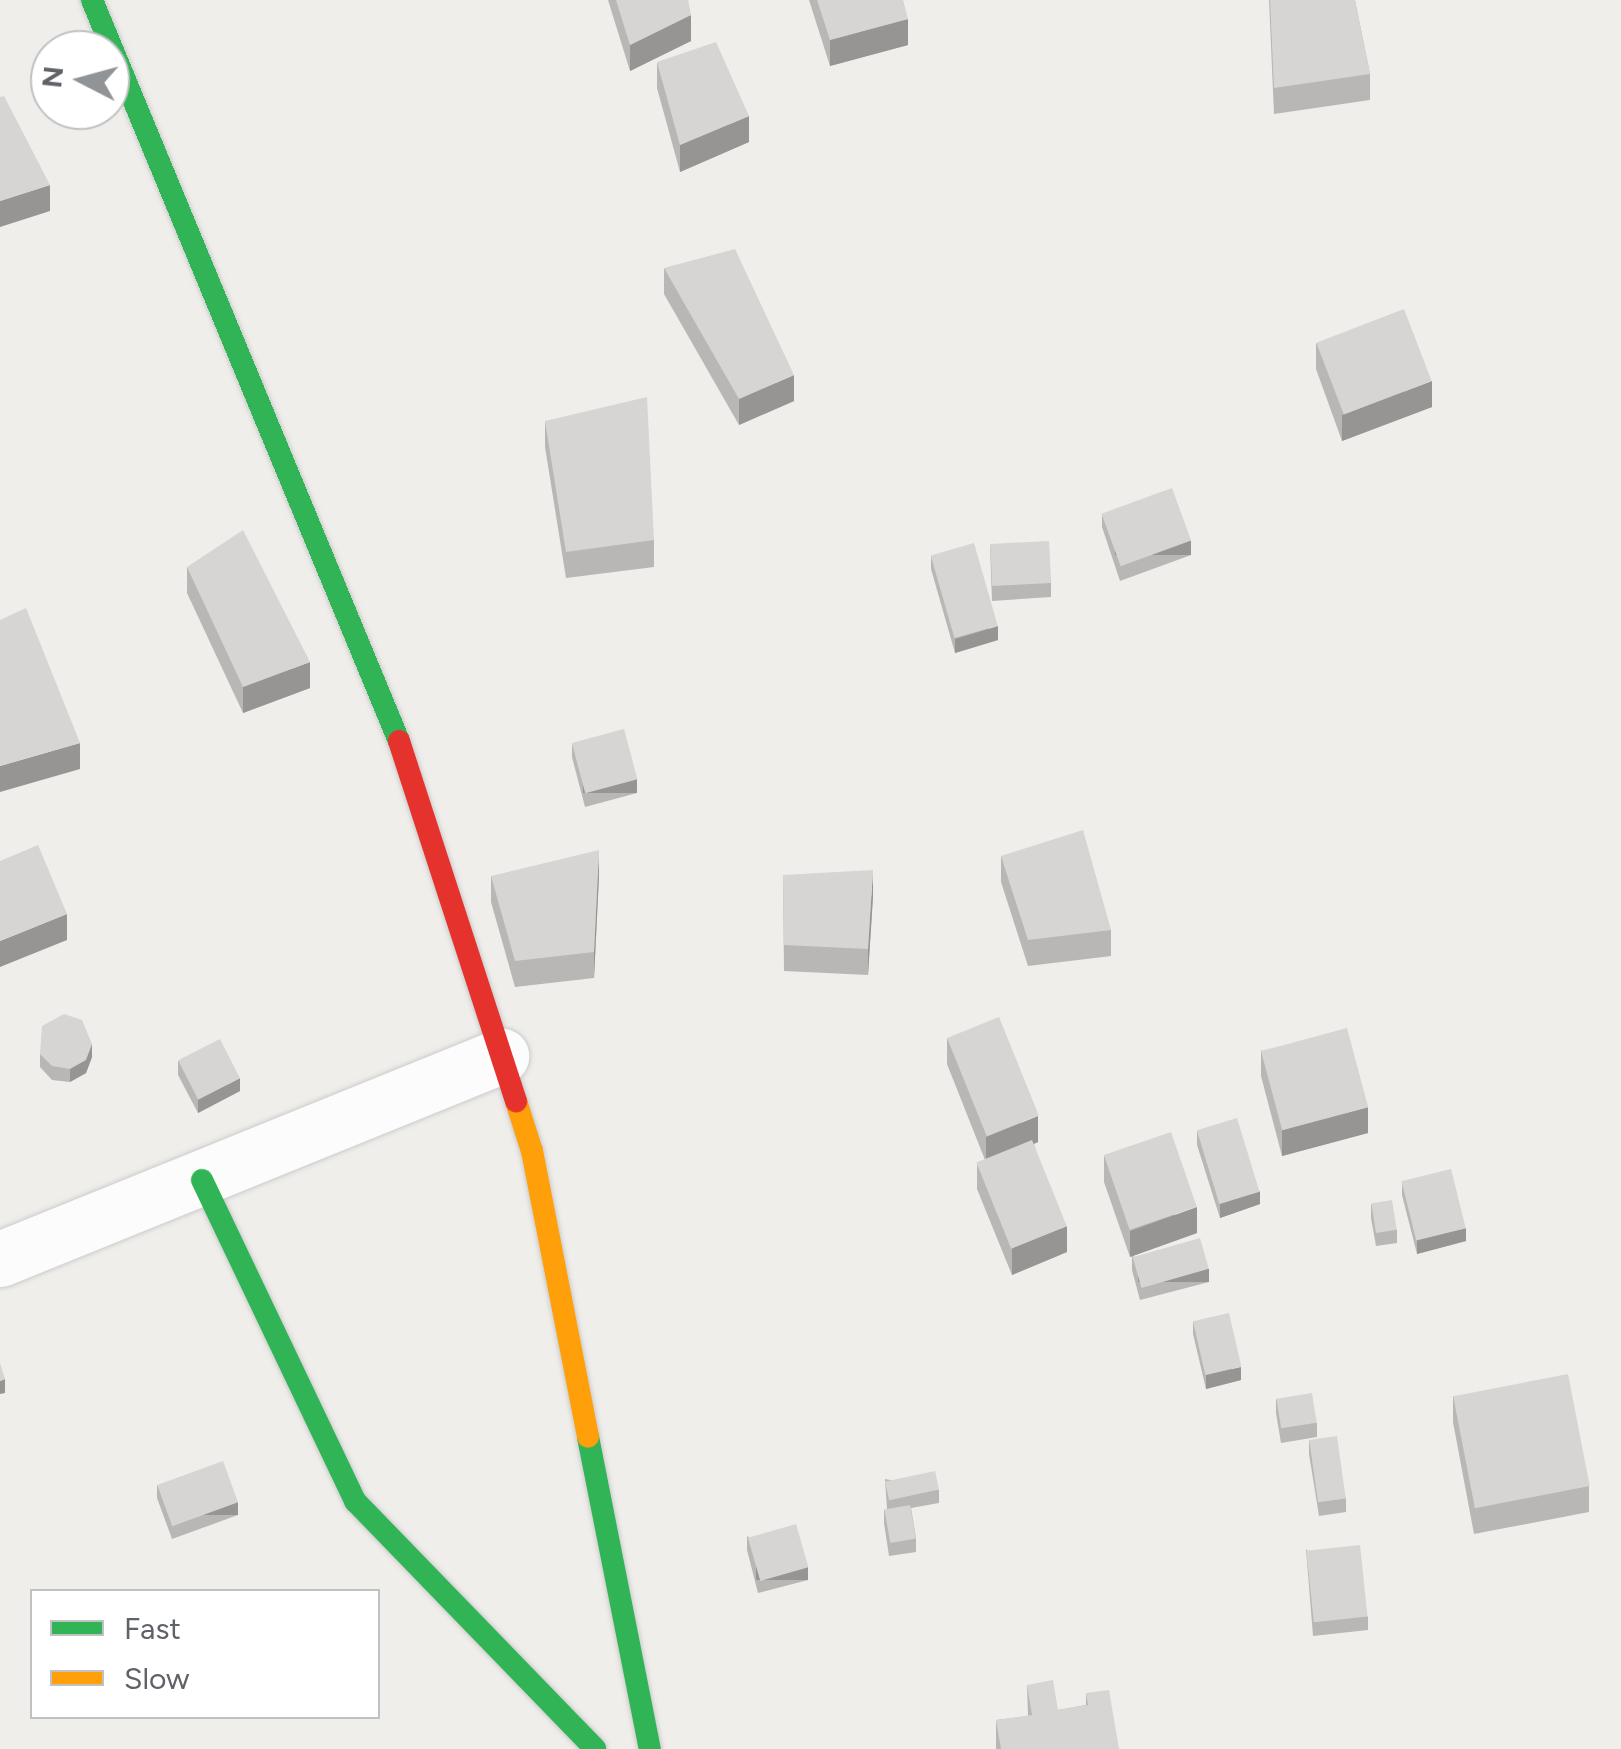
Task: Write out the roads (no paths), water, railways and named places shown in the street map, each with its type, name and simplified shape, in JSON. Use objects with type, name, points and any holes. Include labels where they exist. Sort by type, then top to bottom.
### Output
[{"type":"street","points":[[92,0],[405,755],[532,1151],[650,1749]]},
{"type":"street","points":[[0,1259],[501,1056]]},
{"type":"street","points":[[202,1180],[355,1501],[595,1749]]}]
